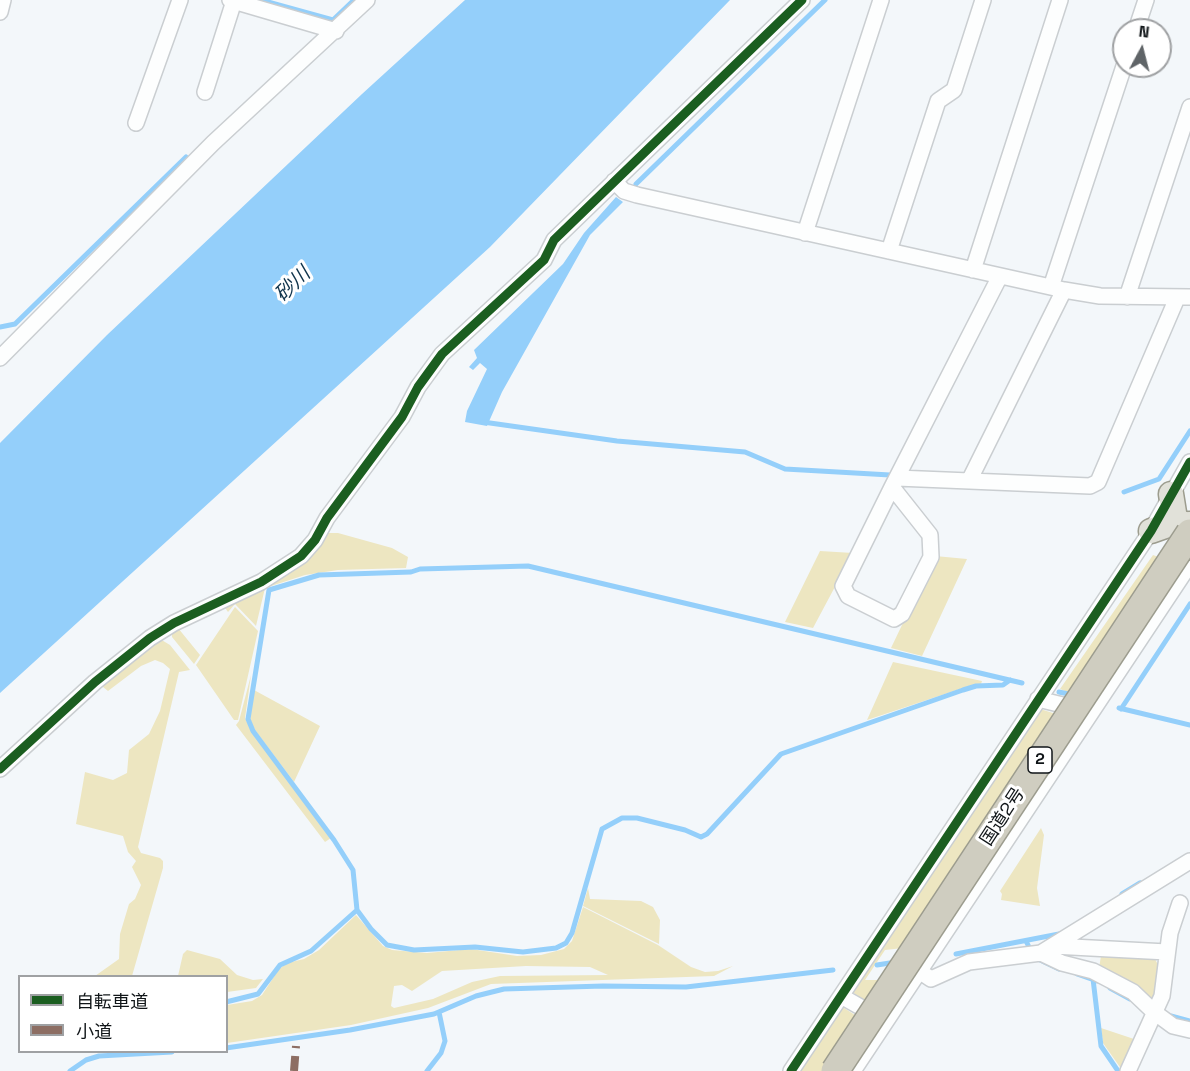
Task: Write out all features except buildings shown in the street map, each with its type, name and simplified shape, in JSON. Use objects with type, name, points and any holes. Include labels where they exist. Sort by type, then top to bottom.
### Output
[{"type":"highway","name":"国道2号","points":[[836,1071],[1188,527]]},
{"type":"main road","points":[[1171,494],[1175,519],[1188,527]]},
{"type":"main road","points":[[1151,531],[1168,525],[1188,527]]},
{"type":"street","points":[[0,12],[3,0]]},
{"type":"street","points":[[136,123],[180,0]]},
{"type":"street","points":[[0,358],[213,143],[367,0]]},
{"type":"street","points":[[0,769],[95,682],[150,638],[174,623],[261,582],[301,555],[315,540],[327,518],[402,417],[418,387],[442,354],[544,260],[554,240],[802,0]]},
{"type":"street","points":[[805,233],[881,0]]},
{"type":"street","points":[[888,252],[938,101],[954,90],[983,0]]},
{"type":"street","points":[[973,270],[1060,0]]},
{"type":"street","points":[[1140,18],[1146,0]]},
{"type":"street","points":[[205,92],[232,1],[336,31]]},
{"type":"street","points":[[969,481],[1058,289],[1120,78]]},
{"type":"street","points":[[1127,297],[1190,107]]},
{"type":"street","points":[[614,181],[624,191],[637,195],[1058,289],[1100,296],[1183,298],[1098,482],[1090,486],[969,481],[894,482]]},
{"type":"street","points":[[894,482],[930,535],[931,557],[902,614],[894,619],[848,596],[843,586],[894,482],[1000,276]]},
{"type":"street","points":[[791,1071],[1151,531],[1190,462]]},
{"type":"street","points":[[853,1071],[1190,564]]},
{"type":"street","points":[[1038,699],[1093,712]]},
{"type":"street","points":[[1040,952],[1190,861]]},
{"type":"street","points":[[1128,1071],[1162,996],[1170,933],[1180,903]]},
{"type":"street","points":[[919,971],[931,979],[969,962],[1040,952],[1167,952]]},
{"type":"street","points":[[1040,952],[1062,963],[1103,976],[1133,992],[1173,1026],[1190,1030]]},
{"type":"street","points":[[841,996],[885,1021]]},
{"type":"shaded area","points":[[328,533],[338,533],[392,548],[408,557],[406,568],[338,570],[305,575],[265,588],[256,626],[235,604],[228,612],[223,605],[316,545]]},
{"type":"shaded area","points":[[820,551],[853,553],[813,628],[785,622]]},
{"type":"shaded area","points":[[1153,555],[1161,558],[1070,693],[1060,689]]},
{"type":"shaded area","points":[[935,556],[967,559],[922,656],[891,648]]},
{"type":"shaded area","points":[[235,607],[258,631],[238,720],[234,720],[196,665]]},
{"type":"shaded area","points":[[178,628],[200,655],[194,664],[172,637],[172,631]]},
{"type":"shaded area","points":[[160,639],[170,645],[190,670],[179,672],[138,847],[141,853],[160,858],[163,861],[163,868],[132,975],[96,975],[119,959],[120,934],[129,904],[135,899],[141,885],[132,867],[136,861],[128,852],[123,836],[76,824],[85,772],[113,780],[127,773],[129,750],[149,734],[160,711],[170,669],[155,660],[141,666],[108,691],[102,683]]},
{"type":"shaded area","points":[[893,662],[982,681],[981,684],[867,720]]},
{"type":"shaded area","points":[[251,675],[245,718],[251,731],[331,838],[325,842],[236,725]]},
{"type":"shaded area","points":[[254,690],[320,726],[294,782],[255,730],[250,719]]},
{"type":"shaded area","points":[[1037,708],[1056,714],[903,948],[885,950],[865,980],[880,980],[866,1002],[851,991]]},
{"type":"shaded area","points":[[1041,828],[1044,835],[1037,888],[1040,906],[1001,900],[1000,891]]},
{"type":"shaded area","points":[[588,888],[590,899],[641,901],[653,907],[660,920],[659,944],[583,906]]},
{"type":"shaded area","points":[[583,907],[658,945],[691,967],[705,972],[733,966],[714,976],[491,984],[428,1008],[351,1025],[228,1043],[228,1005],[252,1001],[262,995],[279,969],[287,963],[304,959],[319,950],[356,915],[383,946],[392,950],[427,953],[471,949],[517,956],[541,955],[564,949],[572,941]],"holes":[[[526,966],[590,967],[608,975],[500,976],[472,982],[433,999],[394,1008],[391,1006],[394,986],[402,985],[412,991],[442,971]]]},
{"type":"shaded area","points":[[187,950],[220,959],[237,975],[253,980],[263,979],[256,988],[228,992],[228,975],[178,975],[183,954]]},
{"type":"shaded area","points":[[1101,956],[1154,957],[1158,965],[1155,998],[1150,999],[1099,968]]},
{"type":"shaded area","points":[[841,1006],[858,1017],[822,1071],[798,1071]]},
{"type":"shaded area","points":[[1101,1028],[1134,1039],[1122,1070],[1103,1043]]},
{"type":"water","name":"砂川","points":[[465,0],[730,0],[490,247],[0,693],[0,443],[107,335]]},
{"type":"water","points":[[616,197],[623,202],[590,235],[502,392],[487,426],[465,422],[467,411],[487,369],[480,363],[473,370],[469,367],[477,358],[474,350],[563,264],[584,233]]},
{"type":"waterway","points":[[261,0],[333,20],[354,0]]},
{"type":"waterway","points":[[636,184],[825,0]]},
{"type":"waterway","points":[[0,327],[15,324],[186,157]]},
{"type":"waterway","points":[[483,422],[617,441],[745,452],[785,469],[890,475]]},
{"type":"waterway","points":[[1124,492],[1159,479],[1190,431]]},
{"type":"waterway","points":[[228,1002],[258,994],[280,965],[311,951],[357,910],[353,870],[334,840],[253,731],[248,719],[269,590],[319,575],[528,566],[1022,683]]},
{"type":"waterway","points":[[1121,709],[1190,604]]},
{"type":"waterway","points":[[357,910],[387,945],[414,950],[475,947],[523,952],[556,948],[566,943],[572,933],[602,829],[622,818],[637,818],[685,830],[701,837],[707,834],[781,754],[963,690],[976,686],[1003,685],[1010,680]]},
{"type":"waterway","points":[[1059,692],[1073,695]]},
{"type":"waterway","points":[[1119,708],[1190,725]]},
{"type":"waterway","points":[[1122,894],[1140,883]]},
{"type":"waterway","points":[[956,954],[1059,934]]},
{"type":"waterway","points":[[1026,941],[1034,957],[1059,969]]},
{"type":"waterway","points":[[877,965],[896,962]]},
{"type":"waterway","points":[[228,1048],[350,1030],[434,1014],[476,996],[504,989],[603,986],[686,987],[833,970]]},
{"type":"waterway","points":[[1077,974],[1097,981]]},
{"type":"waterway","points":[[1093,979],[1101,1046],[1118,1071]]},
{"type":"waterway","points":[[1110,988],[1130,999]]},
{"type":"waterway","points":[[427,1071],[441,1053],[445,1041],[439,1012]]},
{"type":"waterway","points":[[1171,1016],[1190,1021]]},
{"type":"waterway","points":[[70,1071],[86,1060],[99,1056],[154,1053]]},
{"type":"marked path","points":[[294,1071],[296,1046]]},
{"type":"cycle path","points":[[0,769],[95,682],[150,638],[174,623],[261,582],[301,556],[315,540],[327,518],[402,417],[418,387],[442,354],[544,260],[554,240],[802,0]]},
{"type":"cycle path","points":[[791,1071],[1151,531],[1190,462]]}]
